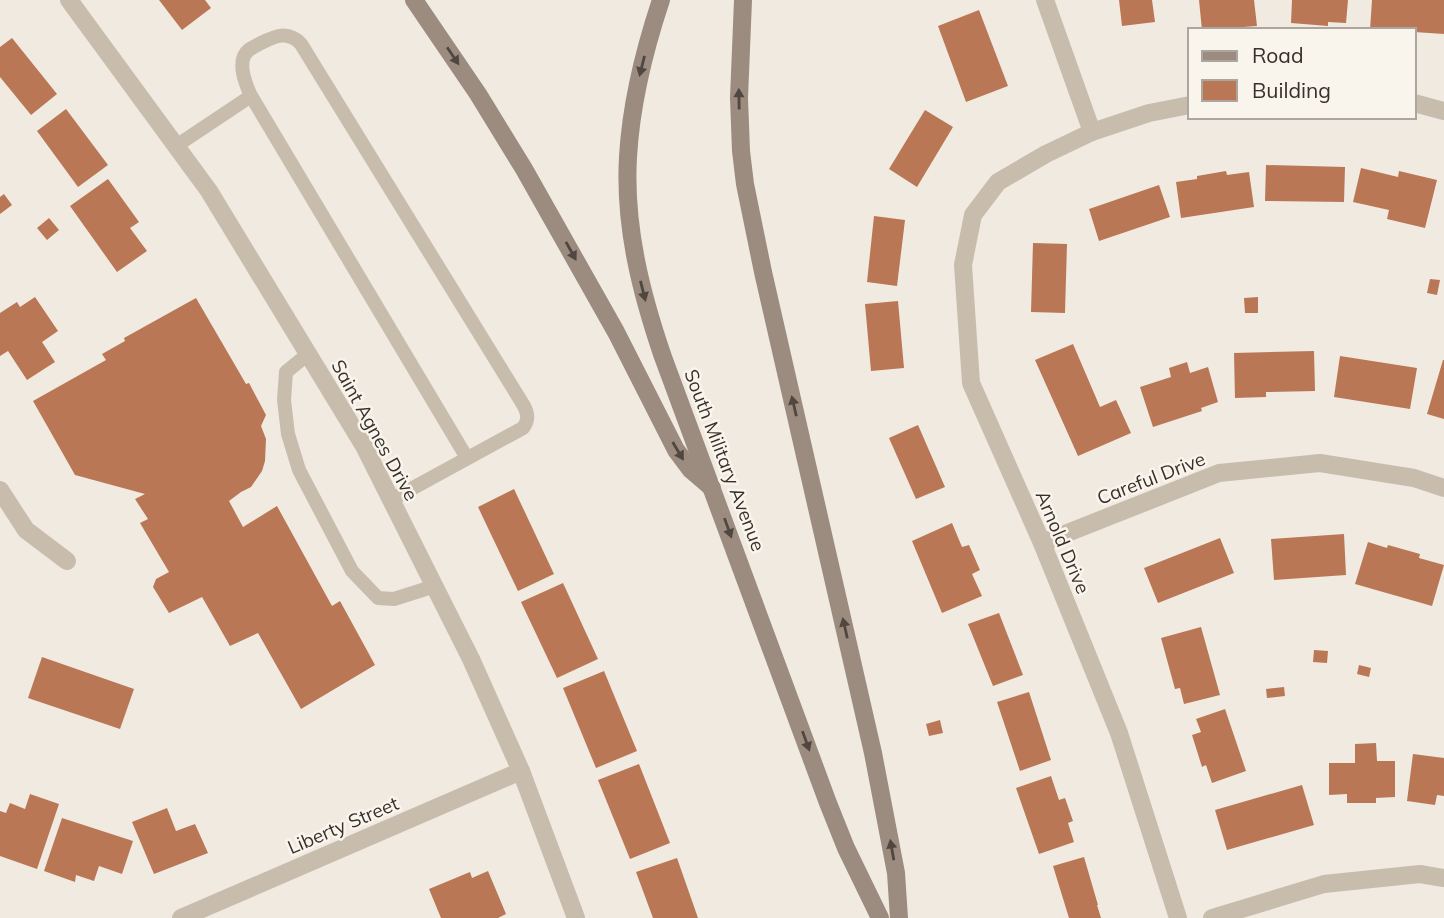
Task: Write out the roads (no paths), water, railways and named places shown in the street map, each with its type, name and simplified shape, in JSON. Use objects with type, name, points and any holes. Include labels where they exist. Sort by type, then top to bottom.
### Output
[{"type":"main road","points":[[414,0],[472,84],[524,169],[616,332],[676,450],[691,470],[714,489]]},
{"type":"main road","name":"South Military Avenue","points":[[661,0],[640,73],[632,117],[628,176],[632,234],[639,275],[663,357],[828,803],[846,848],[880,918]]},
{"type":"main road","points":[[743,0],[739,115],[747,195],[873,753],[897,873],[899,918]]},
{"type":"street","name":"Saint Agnes Drive","points":[[69,0],[209,191],[364,446],[471,659],[521,771],[576,918]]},
{"type":"street","points":[[1045,0],[1092,132],[1149,113],[1188,105]]},
{"type":"street","points":[[1416,104],[1444,111]]},
{"type":"street","name":"Arnold Drive","points":[[1092,132],[1046,154],[998,182],[973,215],[963,265],[971,383],[1042,543],[1119,733],[1178,918]]},
{"type":"street","name":"Careful Drive","points":[[1042,543],[1219,473],[1320,463],[1414,478],[1444,488]]},
{"type":"street","points":[[0,490],[26,530],[67,561]]},
{"type":"street","name":"Liberty Street","points":[[181,918],[521,771]]},
{"type":"street","points":[[1212,918],[1324,884],[1420,874],[1444,878]]},
{"type":"lane","points":[[391,500],[523,428],[528,418],[524,406],[301,44],[295,38],[276,36],[250,48],[244,54],[243,62],[251,96],[467,458]]},
{"type":"lane","points":[[176,146],[251,96]]},
{"type":"lane","points":[[308,354],[286,372],[284,400],[288,434],[299,470],[352,571],[378,598],[394,599],[435,586]]}]
